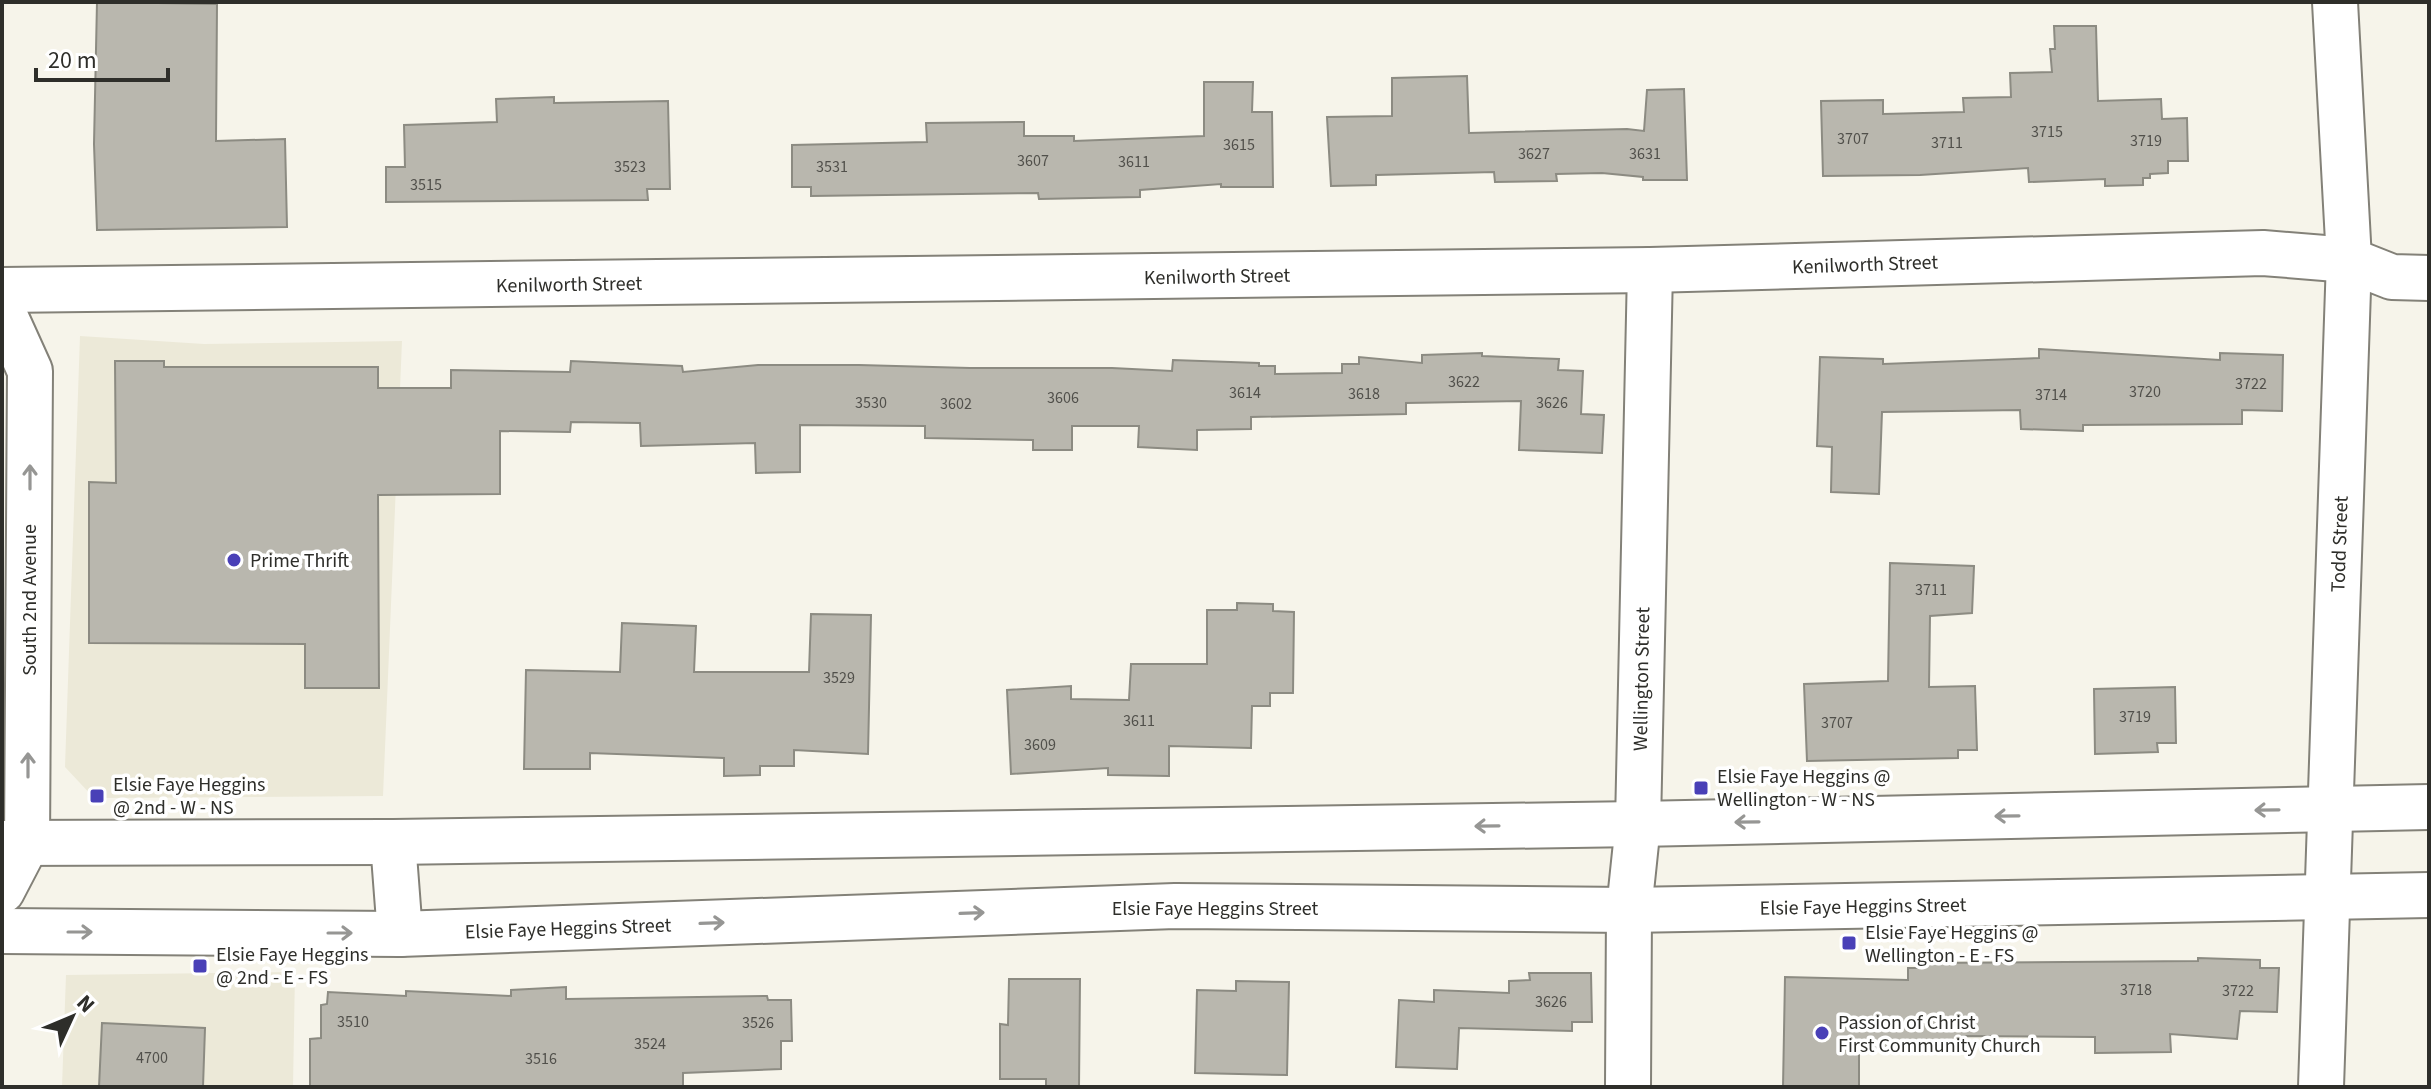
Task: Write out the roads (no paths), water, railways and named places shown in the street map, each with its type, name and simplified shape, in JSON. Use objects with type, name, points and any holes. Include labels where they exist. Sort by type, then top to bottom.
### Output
[{"type":"main road","name":"Todd Street","points":[[2321,1087],[2349,260],[2335,2]]},
{"type":"main road","name":"Kenilworth Street","points":[[2,290],[1650,270],[2263,253],[2349,260],[2392,277],[2429,278]]},
{"type":"main road","name":"Wellington Street","points":[[1628,1087],[1629,910],[1638,824],[1650,270]]},
{"type":"main road","name":"South 2nd Avenue","points":[[2,309],[30,371],[14,843],[2,891]]},
{"type":"main road","points":[[14,843],[393,842],[1638,824],[2429,807]]},
{"type":"main road","points":[[393,842],[400,934]]},
{"type":"main road","name":"Elsie Faye Heggins Street","points":[[2,931],[400,934],[1175,906],[1629,910],[2429,895]]},
{"type":"place","name":"Prime Thrift","points":[[234,560]]},
{"type":"place","name":"Elsie Faye Heggins @ Wellington - W - NS","points":[[1701,788]]},
{"type":"place","name":"Elsie Faye Heggins @ 2nd - W - NS","points":[[97,796]]},
{"type":"place","name":"Elsie Faye Heggins @ Wellington - E - FS","points":[[1849,943]]},
{"type":"place","name":"Elsie Faye Heggins @ 2nd - E - FS","points":[[200,966]]},
{"type":"place","name":"Passion of Christ First Community Church","points":[[1822,1033]]}]
